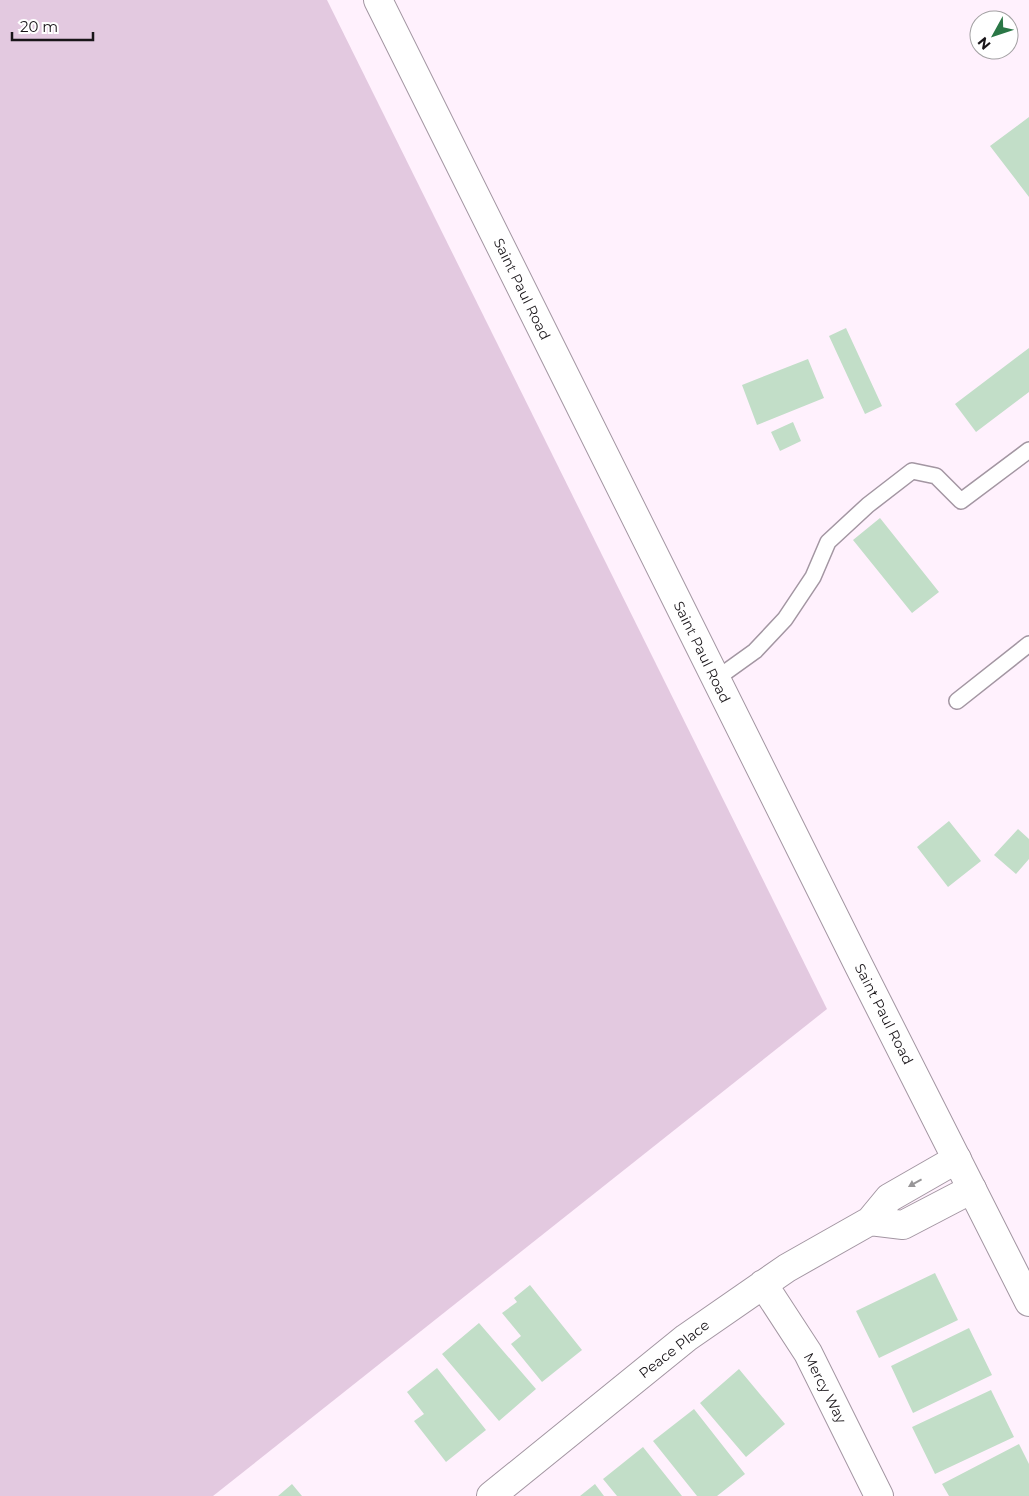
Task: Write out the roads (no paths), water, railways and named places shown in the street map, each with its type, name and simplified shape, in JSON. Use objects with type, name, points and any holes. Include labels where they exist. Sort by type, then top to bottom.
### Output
[{"type":"street","name":"Saint Paul Road","points":[[378,0],[1029,1302]]},
{"type":"street","name":"Peace Place","points":[[491,1496],[686,1338],[787,1268],[870,1221],[888,1198],[957,1159]]},
{"type":"street","points":[[870,1221],[903,1225],[972,1189]]},
{"type":"street","name":"Mercy Way","points":[[763,1284],[808,1353],[880,1496]]},
{"type":"lane","points":[[716,679],[755,651],[785,620],[812,577],[828,542],[868,505],[912,471],[936,476],[961,501],[1029,450]]},
{"type":"lane","points":[[958,701],[1029,644]]}]
